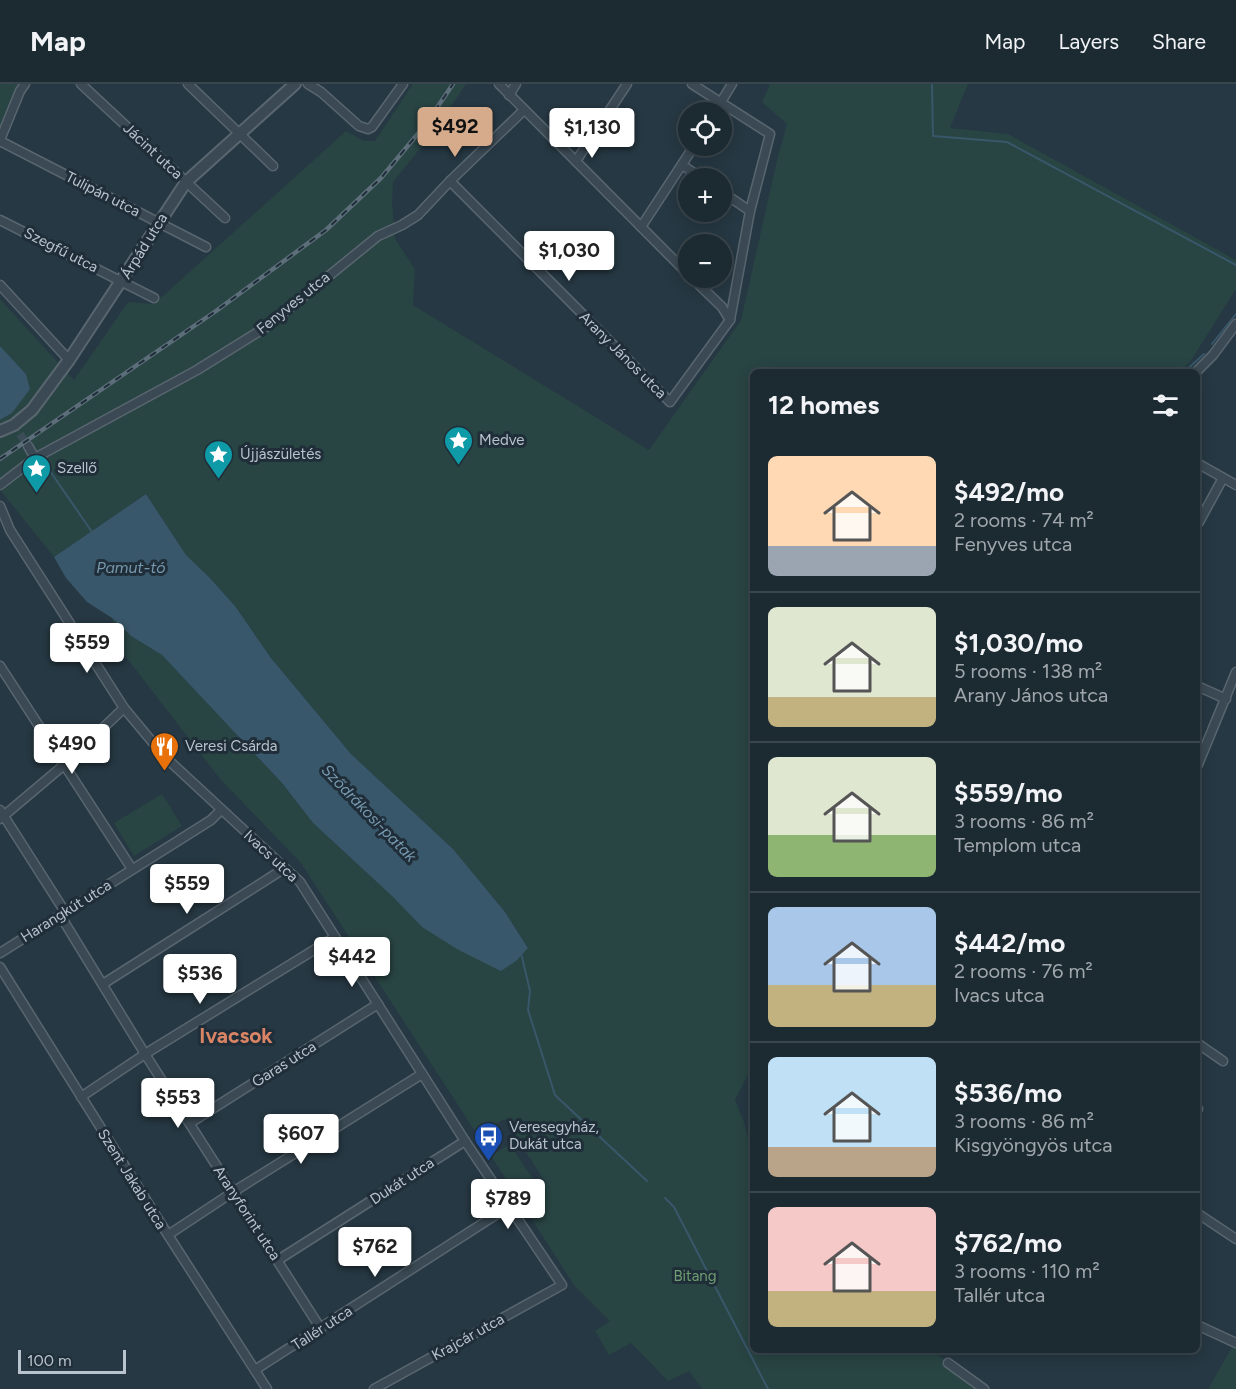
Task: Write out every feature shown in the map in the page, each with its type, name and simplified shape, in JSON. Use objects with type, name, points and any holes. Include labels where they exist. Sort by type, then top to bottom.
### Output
[{"type":"street","points":[[0,140],[25,84]]},
{"type":"street","name":"Jácint utca","points":[[81,84],[225,218]]},
{"type":"street","points":[[188,84],[273,166]]},
{"type":"street","name":"Árpád utca","points":[[0,431],[17,429],[32,410],[69,360],[186,182],[295,84]]},
{"type":"street","points":[[308,84],[321,92],[359,126],[368,129],[372,127],[403,84]]},
{"type":"street","points":[[499,84],[678,264]]},
{"type":"street","points":[[509,95],[516,84]]},
{"type":"street","points":[[576,161],[627,84]]},
{"type":"street","points":[[692,84],[719,102]]},
{"type":"street","points":[[721,102],[732,84]]},
{"type":"street","name":"Fenyves utca","points":[[0,485],[35,458],[197,370],[266,327],[378,236],[418,215],[524,110]]},
{"type":"street","points":[[730,320],[750,211],[770,134],[732,110]]},
{"type":"street","name":"Tulipán utca","points":[[0,140],[207,247]]},
{"type":"street","points":[[641,227],[688,156]]},
{"type":"street","points":[[682,165],[687,168]]},
{"type":"street","name":"Arany János utca","points":[[450,181],[670,402],[730,320]]},
{"type":"street","points":[[732,199],[750,211]]},
{"type":"street","name":"Szegfű utca","points":[[0,220],[154,298]]},
{"type":"street","points":[[0,285],[69,360]]},
{"type":"street","points":[[703,288],[723,307],[730,320]]},
{"type":"street","points":[[1199,369],[1213,355],[1236,324]]},
{"type":"street","points":[[27,446],[35,458]]},
{"type":"street","points":[[1200,465],[1236,485]]},
{"type":"street","points":[[1200,520],[1223,478]]},
{"type":"street","name":"Ivacs utca","points":[[0,506],[10,530],[124,708],[164,756],[300,882],[465,1141],[562,1285]]},
{"type":"street","points":[[0,666],[132,869]]},
{"type":"street","points":[[1200,760],[1236,672]]},
{"type":"street","points":[[1200,687],[1226,699]]},
{"type":"street","points":[[1,815],[64,765],[124,708]]},
{"type":"street","name":"Harangkút utca","points":[[0,952],[210,820],[221,810]]},
{"type":"street","name":"Aranyforint utca","points":[[1,815],[146,1054],[321,1329]]},
{"type":"street","points":[[103,984],[285,868]]},
{"type":"street","points":[[81,1097],[146,1054],[336,937]]},
{"type":"street","name":"Szent Jakab utca","points":[[0,967],[267,1389]]},
{"type":"street","name":"Garas utca","points":[[190,1123],[378,1004]]},
{"type":"street","points":[[1200,1045],[1223,1061]]},
{"type":"street","points":[[168,1235],[422,1074]]},
{"type":"street","name":"Dukát utca","points":[[278,1260],[465,1141]]},
{"type":"street","name":"Tallér utca","points":[[255,1370],[508,1207]]},
{"type":"street","points":[[1200,1215],[1236,1239]]},
{"type":"street","name":"Krajcár utca","points":[[375,1389],[562,1285]]},
{"type":"street","points":[[1200,1326],[1236,1343]]},
{"type":"street","points":[[948,1363],[984,1389]]},
{"type":"green space","points":[[0,84],[18,84],[0,126]]},
{"type":"green space","name":"Bitang","points":[[413,84],[466,84],[433,133],[393,182],[395,239],[415,269],[413,305],[649,450],[741,320],[787,124],[762,102],[770,84],[968,84],[950,128],[1008,134],[1236,260],[1236,289],[1190,362],[1183,369],[750,369],[750,1071],[735,1100],[744,1122],[750,1147],[750,1353],[934,1353],[992,1389],[702,1389],[689,1371],[668,1381],[631,1343],[609,1355],[595,1331],[610,1321],[574,1285],[520,1201],[546,1183],[504,1119],[478,1136],[301,863],[220,779],[123,653],[112,618],[131,636],[162,655],[282,783],[313,823],[422,927],[516,961],[528,947],[505,912],[453,849],[351,754],[271,658],[235,606],[186,555],[146,494],[54,557],[0,490],[0,420],[12,413],[26,374],[0,346],[0,299],[74,380],[128,302],[154,304],[346,131],[364,141],[375,141]]},
{"type":"green space","points":[[162,794],[182,826],[134,856],[114,823]]},
{"type":"green space","points":[[510,1144],[536,1184],[517,1196],[491,1156]]},
{"type":"green space","points":[[1232,1347],[1236,1348],[1236,1389],[1208,1389]]},
{"type":"water","points":[[0,346],[26,374],[30,389],[12,413],[0,420]]},
{"type":"water","name":"Pamut-tó","points":[[146,494],[186,555],[235,606],[271,658],[351,754],[453,849],[505,912],[528,948],[516,961],[501,971],[457,949],[422,927],[313,823],[282,783],[162,655],[131,636],[112,618],[87,602],[66,578],[54,557]]},
{"type":"waterway","points":[[932,84],[933,136],[1007,142],[1236,265]]},
{"type":"waterway","points":[[1212,344],[1236,314]]},
{"type":"waterway","points":[[1187,369],[1204,354]]},
{"type":"waterway","name":"Sződrákosi-patak","points":[[41,458],[92,532]]},
{"type":"waterway","name":"Sződrákosi-patak","points":[[521,953],[530,991],[528,1010],[555,1095],[647,1181]]},
{"type":"waterway","name":"Sződrákosi-patak","points":[[665,1198],[674,1207],[768,1389]]},
{"type":"tunnel","points":[[20,434],[28,446]]},
{"type":"railway","points":[[0,459],[216,311],[326,230],[381,178],[426,124],[453,84]]},
{"type":"place","name":"Medve","points":[[458,466]]},
{"type":"place","name":"Újjászületés","points":[[219,480]]},
{"type":"place","name":"Szellő","points":[[36,494]]},
{"type":"place","name":"Veresi Csárda","points":[[164,772]]},
{"type":"place","name":"Veresegyház, Dukát utca","points":[[488,1162]]},
{"type":"district","name":"Ivacsok","points":[[236,1035]]}]
